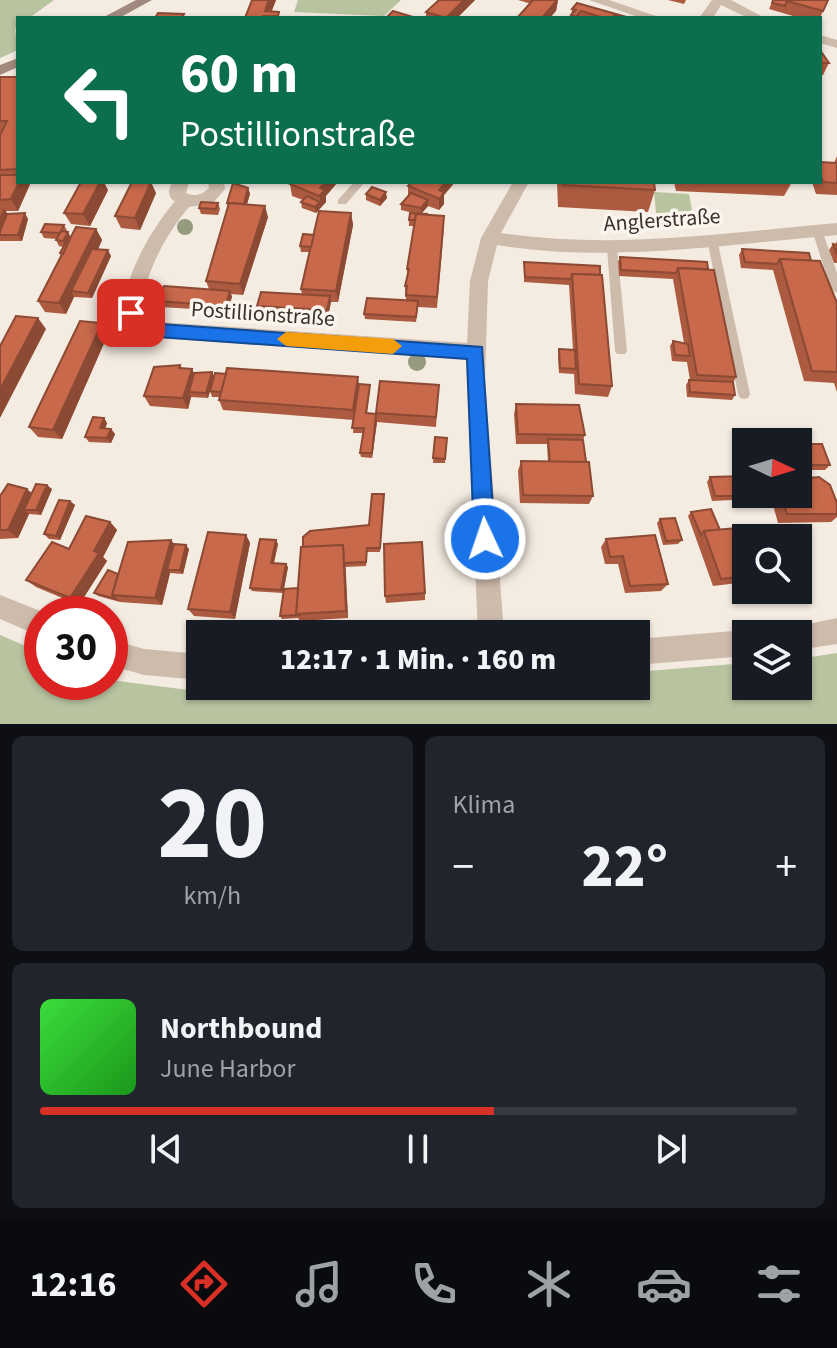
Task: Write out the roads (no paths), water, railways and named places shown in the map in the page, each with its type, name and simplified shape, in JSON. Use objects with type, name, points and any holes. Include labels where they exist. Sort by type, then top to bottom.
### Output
[{"type":"main road","points":[[113,16],[146,0]]},
{"type":"street","points":[[595,0],[648,16]]},
{"type":"street","points":[[708,16],[720,0],[754,16]]},
{"type":"street","name":"Postillionstraße","points":[[216,184],[217,189],[207,199],[183,192],[165,224],[132,294],[131,313],[143,324],[158,330],[476,352]]},
{"type":"street","points":[[490,620],[476,352],[479,281],[490,238],[520,184]]},
{"type":"street","name":"Anglerstraße","points":[[490,238],[550,247],[612,248],[837,229]]},
{"type":"street","points":[[0,607],[24,617]]},
{"type":"street","points":[[812,635],[837,631]]},
{"type":"street","points":[[650,651],[732,644]]},
{"type":"street","points":[[128,657],[186,666]]},
{"type":"lane","points":[[342,202],[358,184]]},
{"type":"lane","points":[[817,230],[837,289]]},
{"type":"lane","points":[[712,239],[744,394]]},
{"type":"lane","points":[[612,248],[621,351]]}]
